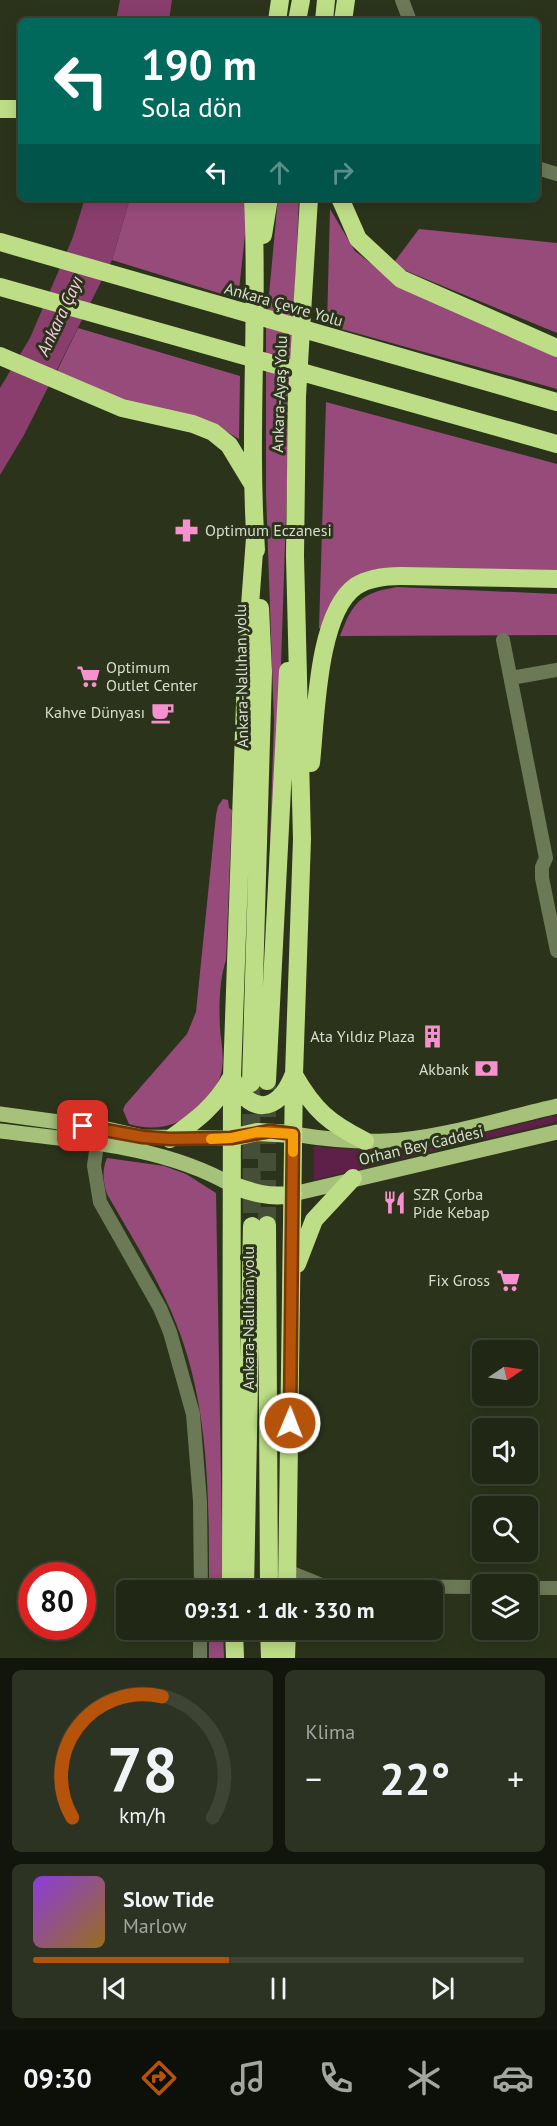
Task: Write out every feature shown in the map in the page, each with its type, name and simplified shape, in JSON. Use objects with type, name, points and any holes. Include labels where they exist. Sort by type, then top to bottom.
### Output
[{"type":"highway","points":[[277,18],[280,0]]},
{"type":"highway","points":[[298,18],[301,0]]},
{"type":"highway","points":[[324,18],[326,0]]},
{"type":"highway","points":[[343,18],[346,0]]},
{"type":"highway","points":[[0,109],[18,109]]},
{"type":"highway","points":[[254,201],[257,269]]},
{"type":"highway","points":[[257,269],[268,201]]},
{"type":"highway","name":"Ankara-Ayaş Yolu","points":[[295,556],[297,396],[309,201]]},
{"type":"highway","points":[[303,281],[319,201]]},
{"type":"highway","points":[[341,201],[358,239],[401,279],[557,348]]},
{"type":"highway","name":"Ankara Çevre Yolu","points":[[0,242],[557,402]]},
{"type":"highway","name":"Ankara-Nallıhan yolu","points":[[257,269],[252,383],[255,538],[263,672],[259,1082],[295,556]]},
{"type":"highway","points":[[0,287],[557,444]]},
{"type":"highway","points":[[0,356],[68,387],[122,408],[193,424],[213,432],[229,445],[253,485]]},
{"type":"highway","points":[[231,1580],[232,1077],[247,646],[255,538]]},
{"type":"highway","points":[[287,1580],[294,1075],[302,839],[295,556]]},
{"type":"highway","points":[[302,839],[324,648],[332,616],[347,594],[366,581],[389,576],[557,579]]},
{"type":"highway","points":[[232,1077],[244,1099],[253,1104],[263,1105],[281,1098],[294,1075]]},
{"type":"highway","points":[[294,1075],[314,1107],[324,1117],[365,1141]]},
{"type":"highway","points":[[170,1139],[203,1116],[223,1093],[232,1077]]},
{"type":"highway","points":[[231,1138],[257,1132],[293,1134]]},
{"type":"highway","points":[[292,1280],[314,1220],[353,1178]]},
{"type":"highway","points":[[232,1185],[262,1195],[293,1194]]},
{"type":"highway","name":"Ankara-Nallıhan yolu","points":[[245,1580],[259,1225],[269,1580]]},
{"type":"highway","points":[[235,1640],[236,1658]]},
{"type":"highway","points":[[244,1640],[244,1658]]},
{"type":"highway","points":[[269,1640],[270,1658]]},
{"type":"highway","points":[[286,1658],[287,1640]]},
{"type":"main road","name":"Orhan Bey Caddesi","points":[[293,1134],[365,1141],[415,1138],[557,1106]]},
{"type":"main road","points":[[0,1114],[103,1128],[143,1137],[231,1138]]},
{"type":"main road","points":[[98,1144],[103,1128]]},
{"type":"main road","points":[[0,1131],[119,1146],[197,1166],[232,1185]]},
{"type":"main road","name":"Orhan Bey Caddesi","points":[[293,1194],[353,1178],[557,1132]]},
{"type":"street","points":[[402,0],[409,18]]},
{"type":"street","points":[[540,169],[557,174]]},
{"type":"street","points":[[503,640],[551,856],[542,867],[542,878],[557,951]]},
{"type":"street","points":[[510,678],[557,670]]},
{"type":"street","points":[[98,1144],[94,1166],[100,1202],[160,1308],[170,1332],[193,1414],[200,1501],[201,1580]]},
{"type":"street","points":[[287,1570],[305,1580]]},
{"type":"street","points":[[443,1587],[472,1587]]},
{"type":"street","points":[[538,1588],[557,1588]]},
{"type":"street","points":[[200,1640],[200,1658]]},
{"type":"shaded area","points":[[129,201],[249,201],[238,299],[112,260]]},
{"type":"shaded area","points":[[278,201],[299,201],[290,396],[267,1081],[262,1081],[274,722],[266,493],[266,327]]},
{"type":"shaded area","points":[[330,209],[355,251],[387,276],[557,353],[557,389],[327,325]]},
{"type":"shaded area","points":[[419,229],[557,243],[557,333],[392,265]]},
{"type":"shaded area","points":[[78,328],[240,376],[239,439],[214,424],[134,404],[55,375]]},
{"type":"shaded area","points":[[326,402],[557,464],[557,572],[375,569],[356,580],[322,629],[319,628]]},
{"type":"shaded area","points":[[397,587],[557,594],[557,635],[340,636],[349,615],[360,601],[374,592]]},
{"type":"shaded area","points":[[223,799],[228,800],[229,808],[232,810],[226,960],[220,1003],[223,1059],[219,1081],[210,1094],[187,1117],[179,1121],[155,1127],[129,1124],[123,1110],[125,1105],[187,1034],[196,1012],[216,815]]},
{"type":"shaded area","points":[[557,1115],[557,1122],[314,1180],[314,1146],[347,1149],[408,1147],[466,1137]]},
{"type":"shaded area","points":[[107,1158],[164,1166],[186,1174],[216,1193],[223,1580],[209,1580],[208,1488],[205,1455],[201,1421],[187,1355],[161,1290],[107,1194],[104,1167]]},
{"type":"shaded area","points":[[209,1640],[223,1640],[224,1658],[209,1658]]},
{"type":"water","points":[[120,0],[172,0],[169,18],[117,18]]},
{"type":"water","name":"Ankara Çayı","points":[[84,201],[129,201],[112,260],[24,435],[0,475],[0,388],[30,338],[73,237]]},
{"type":"tunnel","points":[[267,1081],[267,1225]]},
{"type":"tunnel","points":[[251,1087],[252,1226]]},
{"type":"slow traffic","points":[[211,1139],[270,1131],[293,1134],[293,1152]]},
{"type":"place","name":"Optimum Eczanesi","points":[[187,530]]},
{"type":"place","name":"Optimum Outlet Center","points":[[88,676]]},
{"type":"place","name":"Kahve Dünyası","points":[[163,712]]},
{"type":"place","name":"Ata Yıldız Plaza","points":[[433,1036]]},
{"type":"place","name":"Akbank","points":[[487,1069]]},
{"type":"place","name":"SZR Çorba Pide Kebap","points":[[395,1203]]},
{"type":"place","name":"Fix Gross","points":[[508,1280]]},
{"type":"route","points":[[83,1126],[143,1137],[170,1139],[231,1138],[270,1131],[293,1134],[290,1423]]}]
